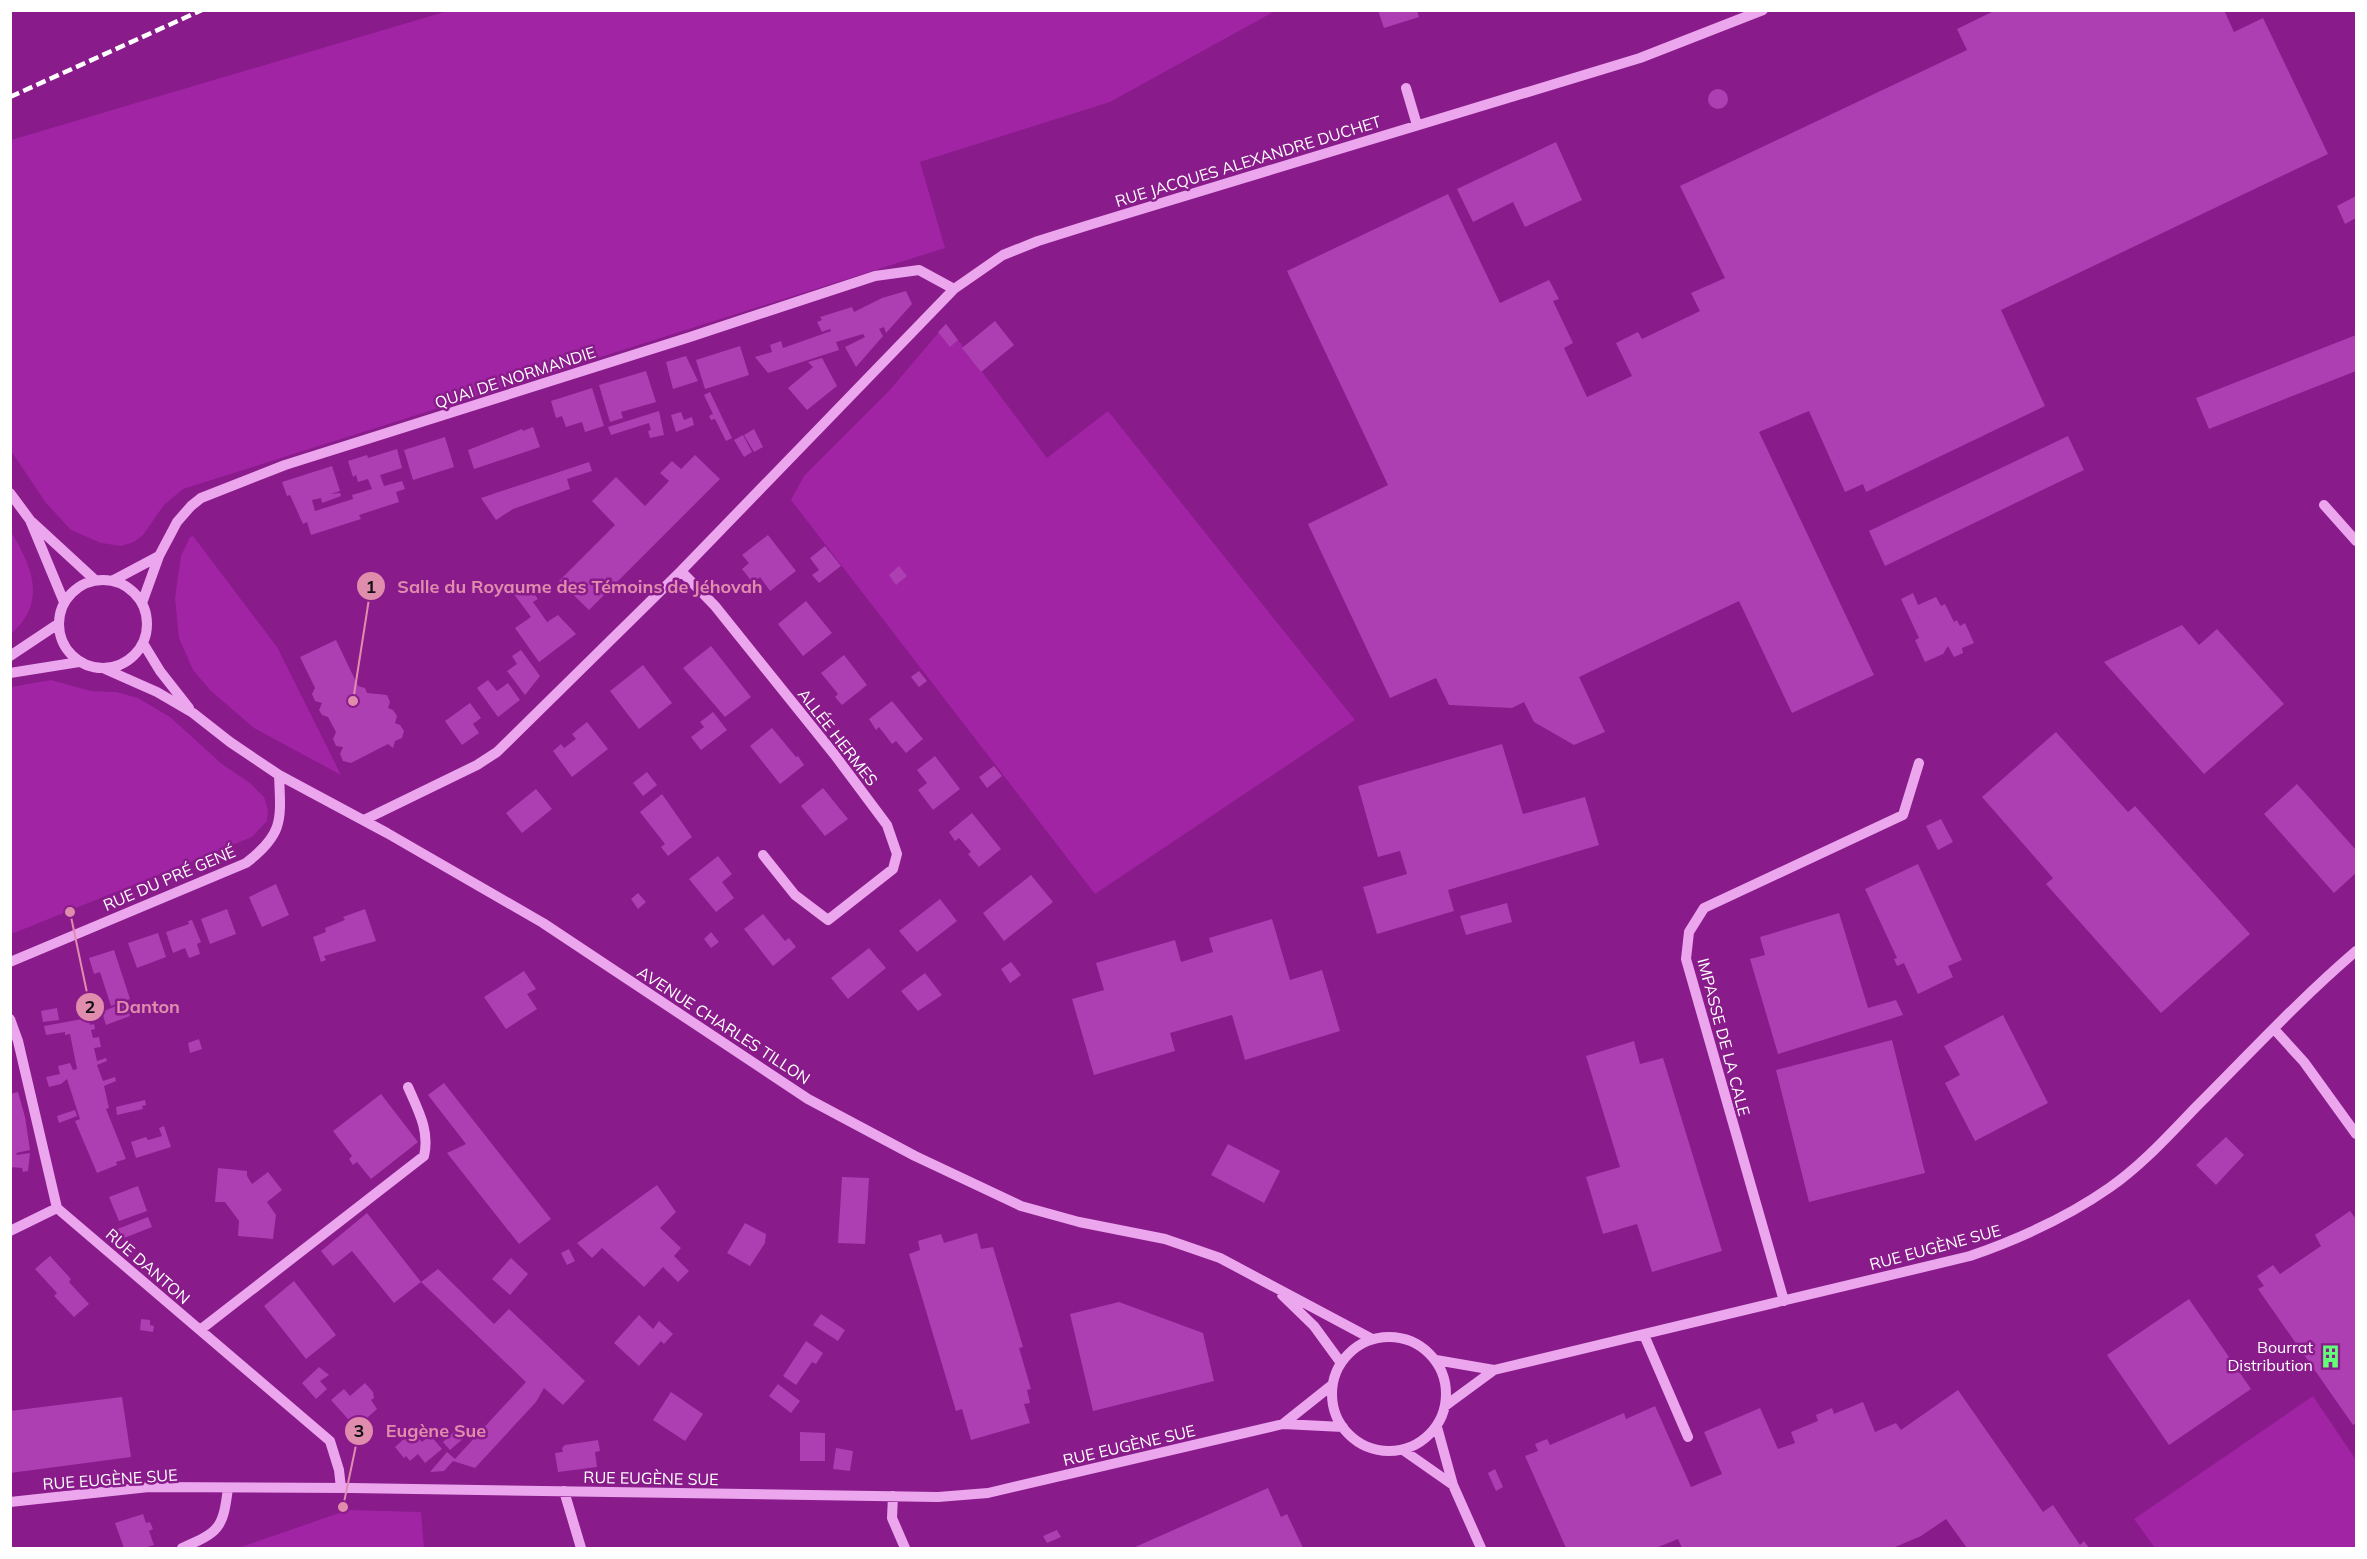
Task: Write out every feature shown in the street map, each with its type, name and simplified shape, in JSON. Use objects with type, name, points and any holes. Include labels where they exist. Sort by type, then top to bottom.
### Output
[{"type":"street","name":"RUE JACQUES ALEXANDRE DUCHET","points":[[364,820],[477,765],[497,752],[681,572],[954,289],[1003,255],[1038,240],[1640,58],[1763,10]]},
{"type":"street","points":[[1406,88],[1417,125]]},
{"type":"street","name":"QUAI DE NORMANDIE","points":[[142,603],[159,556],[177,522],[201,498],[240,482],[285,465],[875,276],[919,270],[954,289]]},
{"type":"street","points":[[10,493],[30,520],[95,580]]},
{"type":"street","points":[[2324,505],[2356,541]]},
{"type":"street","points":[[30,520],[64,602]]},
{"type":"street","points":[[112,581],[159,556]]},
{"type":"street","name":"ALLÉE HERMES","points":[[681,572],[715,606],[834,754],[887,825],[897,854],[893,869],[828,920],[795,895],[763,855]]},
{"type":"street","points":[[95,580],[112,581],[134,592],[142,603],[147,623],[143,643],[127,661],[105,669],[91,667],[79,662],[68,652],[60,639],[58,624],[64,602],[72,592],[83,584],[95,580]]},
{"type":"street","points":[[10,656],[29,646],[58,624]]},
{"type":"street","name":"AVENUE CHARLES TILLON","points":[[143,643],[160,671],[193,713]]},
{"type":"street","points":[[10,673],[79,662]]},
{"type":"street","name":"AVENUE CHARLES TILLON","points":[[105,669],[157,692],[193,713],[230,742],[279,775],[364,820],[543,923],[808,1099],[852,1125],[1021,1206],[1079,1222],[1165,1239],[1220,1257],[1372,1339]]},
{"type":"street","name":"IMPASSE DE LA CALE","points":[[1784,1301],[1686,959],[1689,932],[1704,908],[1903,815],[1919,763]]},
{"type":"street","name":"RUE DU PRÉ GENÉ","points":[[10,962],[246,863],[262,850],[278,830],[281,808],[279,775]]},
{"type":"street","name":"RUE EUGÈNE SUE","points":[[1436,1360],[1494,1370],[1970,1256],[2019,1240],[2110,1188],[2151,1154],[2274,1029],[2356,951]]},
{"type":"street","points":[[10,1019],[18,1041],[57,1208],[10,1231]]},
{"type":"street","points":[[2274,1029],[2304,1062],[2356,1134]]},
{"type":"street","points":[[200,1330],[424,1156],[427,1143],[425,1128],[408,1087]]},
{"type":"street","name":"RUE DANTON","points":[[57,1208],[330,1441],[339,1470],[341,1488]]},
{"type":"street","name":"AVENUE CHARLES TILLON","points":[[1273,1287],[1314,1326],[1341,1363]]},
{"type":"street","points":[[1644,1335],[1688,1437]]},
{"type":"street","points":[[1387,1336],[1402,1338],[1417,1344],[1436,1360],[1446,1382],[1445,1406],[1437,1426],[1416,1445],[1403,1450],[1386,1451],[1369,1448],[1354,1439],[1343,1427],[1335,1412],[1332,1385],[1341,1363],[1360,1344],[1387,1336]]},
{"type":"street","name":"RUE EUGÈNE SUE","points":[[1445,1406],[1494,1370]]},
{"type":"street","name":"RUE EUGÈNE SUE","points":[[1283,1424],[1332,1385]]},
{"type":"street","name":"RUE EUGÈNE SUE","points":[[10,1502],[149,1487],[938,1497],[988,1493],[1283,1424],[1343,1427]]},
{"type":"street","points":[[1437,1426],[1453,1485],[1481,1548]]},
{"type":"street","points":[[1403,1450],[1453,1485]]},
{"type":"street","points":[[182,1548],[217,1530],[225,1513],[228,1488]]},
{"type":"street","points":[[564,1491],[580,1548]]},
{"type":"street","points":[[893,1496],[892,1518],[905,1548]]},
{"type":"shaded area","points":[[451,10],[1275,11],[1110,102],[920,162],[945,248],[183,489],[164,505],[143,535],[134,542],[121,546],[101,543],[71,530],[46,503],[11,451],[11,140]]},
{"type":"shaded area","points":[[946,324],[1047,458],[1108,411],[1355,720],[1095,894],[791,500],[804,476],[888,392]]},
{"type":"shaded area","points":[[10,530],[25,557],[33,583],[30,609],[11,634]]},
{"type":"shaded area","points":[[193,536],[277,647],[341,775],[254,728],[210,690],[193,670],[179,638],[175,598],[181,556],[190,537]]},
{"type":"shaded area","points":[[51,680],[91,691],[116,692],[138,698],[170,717],[222,764],[250,783],[264,797],[268,810],[267,821],[252,837],[14,933],[11,932],[11,687]]},
{"type":"shaded area","points":[[2313,1396],[2356,1460],[2356,1548],[2155,1548],[2134,1519]]},
{"type":"shaded area","points":[[348,1510],[421,1512],[424,1548],[238,1548]]},
{"type":"building","points":[[1378,10],[1417,10],[1419,17],[1384,28]]},
{"type":"building","points":[[1996,10],[2224,10],[2234,32],[2263,18],[2328,154],[2001,310],[2045,406],[1866,492],[1863,484],[1845,492],[1809,411],[1759,432],[1874,675],[1792,713],[1739,601],[1579,677],[1605,732],[1574,745],[1534,722],[1524,702],[1512,708],[1449,705],[1436,678],[1390,698],[1308,524],[1388,485],[1287,271],[1448,194],[1500,303],[1549,280],[1559,299],[1553,301],[1573,343],[1564,348],[1587,397],[1632,376],[1616,343],[1638,332],[1642,339],[1700,311],[1691,293],[1725,278],[1680,186],[1967,50],[1957,29]]},
{"type":"building","points":[[1718,89],[1725,92],[1728,99],[1725,106],[1718,109],[1711,106],[1708,99],[1711,92]]},
{"type":"building","points":[[1556,142],[1582,200],[1525,227],[1513,202],[1473,222],[1457,189]]},
{"type":"building","points":[[2356,196],[2356,218],[2345,224],[2337,206]]},
{"type":"building","points":[[906,291],[912,304],[886,333],[884,327],[879,329],[883,336],[856,367],[845,347],[865,337],[863,334],[836,342],[839,350],[768,373],[755,357],[772,352],[770,345],[781,341],[783,348],[831,331],[830,329],[822,332],[817,322],[822,320],[820,317],[852,307],[854,312],[882,298]]},
{"type":"building","points":[[995,321],[1014,345],[981,372],[962,348]]},
{"type":"building","points":[[946,324],[958,340],[950,347],[938,332]]},
{"type":"building","points":[[2356,335],[2356,371],[2209,429],[2196,398]]},
{"type":"building","points":[[740,346],[749,375],[705,389],[696,360]]},
{"type":"building","points":[[686,356],[698,381],[673,389],[666,362]]},
{"type":"building","points":[[822,358],[837,386],[807,410],[788,388],[813,367],[808,362]]},
{"type":"building","points":[[646,371],[656,402],[621,412],[623,418],[610,422],[599,385]]},
{"type":"building","points":[[592,388],[604,426],[585,432],[582,422],[566,427],[562,416],[556,418],[551,401]]},
{"type":"building","points":[[710,392],[732,438],[726,441],[715,419],[711,420],[709,416],[713,414],[704,395]]},
{"type":"building","points":[[659,411],[664,435],[650,438],[649,423],[611,435],[608,427]]},
{"type":"building","points":[[681,412],[684,420],[692,417],[694,425],[676,432],[671,415]]},
{"type":"building","points":[[533,427],[540,447],[474,469],[468,450]]},
{"type":"building","points":[[754,429],[763,447],[754,452],[744,435]]},
{"type":"building","points":[[743,435],[752,452],[744,457],[734,440]]},
{"type":"building","points":[[2068,436],[2084,470],[1885,566],[1869,531]]},
{"type":"building","points":[[445,437],[454,467],[413,480],[404,450]]},
{"type":"building","points":[[397,449],[402,468],[380,475],[384,486],[402,481],[405,489],[396,492],[399,502],[359,515],[361,519],[311,535],[307,522],[303,524],[282,482],[332,466],[340,491],[331,494],[340,493],[341,496],[322,503],[321,498],[312,500],[315,511],[353,499],[352,495],[372,489],[368,479],[358,482],[356,475],[353,477],[348,461],[367,455],[368,458]]},
{"type":"building","points":[[695,455],[720,479],[589,610],[559,581],[615,525],[592,501],[616,477],[645,506],[669,481],[660,473],[672,461],[681,469]]},
{"type":"building","points":[[589,462],[592,471],[567,479],[570,489],[513,509],[496,520],[481,498]]},
{"type":"building","points":[[768,535],[796,571],[770,591],[760,577],[753,583],[742,569],[749,563],[742,555]]},
{"type":"building","points":[[825,546],[841,566],[819,583],[812,575],[819,570],[810,558]]},
{"type":"building","points":[[899,566],[907,576],[896,585],[889,575]]},
{"type":"building","points":[[527,584],[538,599],[533,602],[547,622],[558,615],[576,634],[539,662],[515,628],[531,617],[513,593]]},
{"type":"building","points":[[1913,593],[1918,605],[1936,597],[1941,606],[1945,604],[1954,622],[1957,620],[1960,626],[1965,623],[1974,643],[1962,648],[1963,653],[1954,657],[1948,646],[1943,654],[1925,662],[1915,640],[1919,638],[1901,599]]},
{"type":"building","points":[[806,601],[832,633],[803,656],[778,624]]},
{"type":"building","points":[[2182,625],[2199,645],[2217,629],[2284,704],[2204,774],[2104,662]]},
{"type":"building","points":[[336,640],[358,686],[365,688],[367,693],[387,695],[390,702],[388,708],[393,710],[397,716],[395,723],[400,725],[404,731],[402,738],[395,741],[393,748],[388,744],[351,763],[343,761],[340,754],[343,747],[336,746],[333,739],[336,732],[328,717],[322,715],[319,710],[322,703],[315,701],[312,694],[315,688],[300,657]]},
{"type":"building","points":[[711,646],[751,697],[725,717],[683,668]]},
{"type":"building","points":[[521,650],[540,676],[525,695],[507,671],[517,664],[512,656]]},
{"type":"building","points":[[844,655],[867,685],[842,705],[835,697],[838,694],[821,673]]},
{"type":"building","points":[[643,665],[672,703],[639,729],[610,691]]},
{"type":"building","points":[[919,671],[927,681],[919,687],[911,677]]},
{"type":"building","points":[[488,680],[497,691],[508,683],[520,700],[498,717],[477,688]]},
{"type":"building","points":[[892,701],[923,739],[906,753],[896,741],[892,744],[879,727],[876,730],[869,719]]},
{"type":"building","points":[[470,703],[481,718],[473,724],[479,733],[462,745],[445,721]]},
{"type":"building","points":[[713,712],[727,730],[701,750],[691,737],[704,727],[700,722]]},
{"type":"building","points":[[587,722],[608,749],[572,777],[553,751],[561,744],[564,748],[576,739],[572,734]]},
{"type":"building","points":[[772,728],[804,765],[780,784],[750,746]]},
{"type":"building","points":[[2056,732],[2128,812],[2135,806],[2250,934],[2161,1013],[2046,884],[2053,878],[1982,797]]},
{"type":"building","points":[[1502,744],[1523,814],[1585,797],[1599,845],[1448,890],[1454,911],[1377,934],[1363,887],[1407,874],[1400,851],[1378,857],[1358,786]]},
{"type":"building","points":[[935,756],[960,789],[933,810],[918,790],[927,783],[917,770]]},
{"type":"building","points":[[994,766],[1002,776],[987,788],[979,777]]},
{"type":"building","points":[[647,772],[657,785],[643,796],[633,783]]},
{"type":"building","points":[[2297,784],[2356,850],[2356,873],[2334,893],[2264,814]]},
{"type":"building","points":[[823,788],[848,819],[825,836],[801,806]]},
{"type":"building","points":[[536,789],[552,809],[522,833],[506,813]]},
{"type":"building","points":[[662,794],[692,837],[668,856],[661,847],[665,844],[640,812]]},
{"type":"building","points":[[972,813],[1001,849],[979,867],[968,854],[971,852],[959,838],[955,841],[949,832]]},
{"type":"building","points":[[1941,819],[1953,842],[1938,850],[1926,826]]},
{"type":"building","points":[[718,856],[732,874],[722,882],[734,898],[716,912],[689,879]]},
{"type":"building","points":[[1918,864],[1962,960],[1948,966],[1953,977],[1918,994],[1904,963],[1897,966],[1894,959],[1897,958],[1865,889]]},
{"type":"building","points":[[1031,875],[1053,902],[1004,941],[983,913]]},
{"type":"building","points":[[276,884],[289,915],[262,927],[249,897]]},
{"type":"building","points":[[638,893],[646,902],[638,909],[631,899]]},
{"type":"building","points":[[940,899],[957,921],[917,952],[899,931]]},
{"type":"building","points":[[1507,903],[1512,922],[1466,935],[1460,916]]},
{"type":"building","points":[[227,909],[236,934],[210,944],[201,919]]},
{"type":"building","points":[[365,909],[376,941],[324,956],[326,960],[321,962],[313,937],[326,932],[325,928],[345,920],[343,917]]},
{"type":"building","points":[[1839,913],[1868,1008],[1896,1000],[1903,1015],[1778,1054],[1750,959],[1765,955],[1760,937]]},
{"type":"building","points":[[763,914],[785,941],[789,938],[796,947],[773,966],[744,929]]},
{"type":"building","points":[[1272,919],[1290,980],[1322,970],[1340,1031],[1245,1060],[1232,1015],[1170,1033],[1175,1051],[1094,1075],[1072,999],[1104,990],[1096,963],[1175,940],[1181,962],[1213,952],[1209,938]]},
{"type":"building","points":[[192,920],[201,942],[197,944],[200,954],[189,958],[185,948],[173,953],[166,932],[189,924],[188,921]]},
{"type":"building","points":[[711,932],[719,942],[711,948],[704,939]]},
{"type":"building","points":[[158,933],[166,957],[137,968],[128,943]]},
{"type":"building","points":[[869,948],[886,968],[848,999],[831,978]]},
{"type":"building","points":[[114,950],[130,999],[111,1006],[100,972],[94,974],[89,958]]},
{"type":"building","points":[[1011,962],[1021,975],[1010,983],[1001,969]]},
{"type":"building","points":[[524,971],[536,989],[527,994],[537,1009],[506,1029],[484,997]]},
{"type":"building","points":[[925,973],[942,995],[918,1011],[901,991]]},
{"type":"building","points":[[125,1002],[130,1016],[106,1025],[102,1012]]},
{"type":"building","points":[[57,1008],[59,1020],[43,1022],[41,1011]]},
{"type":"building","points":[[2003,1015],[2048,1103],[1975,1141],[1945,1083],[1960,1075],[1944,1046]]},
{"type":"building","points":[[88,1018],[90,1025],[94,1024],[95,1029],[91,1030],[93,1038],[99,1037],[101,1047],[94,1048],[97,1061],[106,1058],[107,1061],[97,1065],[103,1081],[115,1077],[116,1081],[104,1086],[109,1108],[106,1109],[126,1159],[97,1173],[75,1121],[80,1119],[67,1079],[61,1084],[49,1087],[46,1077],[60,1074],[58,1066],[70,1063],[73,1070],[77,1069],[70,1034],[65,1035],[65,1032],[46,1035],[44,1026]]},
{"type":"building","points":[[199,1039],[202,1049],[190,1053],[188,1043]]},
{"type":"building","points":[[1892,1040],[1925,1173],[1809,1202],[1776,1070]]},
{"type":"building","points":[[1634,1041],[1640,1064],[1663,1058],[1722,1251],[1652,1272],[1637,1224],[1603,1234],[1586,1177],[1620,1167],[1586,1056]]},
{"type":"building","points":[[444,1083],[551,1219],[519,1244],[447,1153],[466,1144],[428,1095]]},
{"type":"building","points":[[18,1092],[30,1150],[16,1153],[17,1155],[30,1153],[28,1171],[23,1172],[22,1168],[10,1167],[10,1094]]},
{"type":"building","points":[[381,1094],[418,1142],[371,1179],[357,1162],[353,1165],[349,1159],[352,1156],[333,1131]]},
{"type":"building","points":[[145,1100],[146,1105],[142,1106],[143,1109],[117,1115],[116,1107]]},
{"type":"building","points":[[75,1110],[77,1116],[59,1123],[57,1116]]},
{"type":"building","points":[[164,1126],[171,1147],[136,1158],[131,1142],[146,1137],[148,1140],[162,1136],[159,1128]]},
{"type":"building","points":[[2226,1137],[2244,1155],[2216,1185],[2196,1165]]},
{"type":"building","points":[[1228,1144],[1280,1171],[1264,1203],[1211,1175]]},
{"type":"building","points":[[218,1168],[247,1171],[252,1184],[268,1172],[282,1190],[267,1202],[276,1215],[273,1239],[238,1236],[239,1221],[225,1202],[215,1202]]},
{"type":"building","points":[[842,1177],[869,1178],[865,1244],[838,1243]]},
{"type":"building","points":[[657,1185],[676,1212],[660,1228],[681,1248],[674,1256],[689,1271],[678,1282],[663,1267],[644,1287],[602,1248],[592,1258],[577,1243]]},
{"type":"building","points":[[138,1186],[147,1211],[119,1221],[109,1197]]},
{"type":"building","name":"Bourrat Distribution","points":[[2350,1211],[2356,1219],[2356,1423],[2353,1425],[2258,1289],[2264,1286],[2257,1276],[2273,1265],[2280,1274],[2321,1246],[2315,1235]]},
{"type":"building","points":[[367,1213],[421,1282],[394,1303],[352,1251],[333,1266],[321,1251]]},
{"type":"building","points":[[148,1217],[152,1227],[124,1238],[115,1230]]},
{"type":"building","points":[[745,1223],[766,1234],[765,1243],[750,1266],[727,1253]]},
{"type":"building","points":[[977,1233],[981,1249],[993,1247],[1023,1347],[1019,1348],[1031,1389],[1027,1390],[1030,1403],[1024,1404],[1030,1423],[971,1440],[962,1409],[956,1411],[909,1254],[920,1250],[918,1241],[941,1234],[944,1243]]},
{"type":"building","points":[[569,1249],[575,1261],[567,1265],[561,1253]]},
{"type":"building","points":[[50,1256],[89,1304],[74,1317],[54,1296],[57,1293],[35,1269]]},
{"type":"building","points":[[511,1258],[528,1274],[510,1295],[492,1279]]},
{"type":"building","points":[[438,1269],[494,1324],[509,1309],[585,1381],[563,1405],[544,1388],[536,1402],[475,1468],[453,1461],[444,1471],[430,1472],[447,1452],[455,1459],[526,1382],[421,1282]]},
{"type":"building","points":[[294,1281],[336,1335],[306,1359],[264,1306]]},
{"type":"building","points":[[2189,1299],[2251,1389],[2169,1445],[2107,1355]]},
{"type":"building","points":[[1119,1302],[1203,1333],[1214,1381],[1093,1411],[1070,1314]]},
{"type":"building","points":[[821,1314],[845,1330],[838,1341],[813,1325]]},
{"type":"building","points":[[639,1315],[653,1329],[659,1321],[673,1334],[664,1344],[661,1341],[639,1366],[614,1343]]},
{"type":"building","points":[[141,1319],[150,1320],[150,1325],[154,1326],[153,1332],[140,1330]]},
{"type":"building","points":[[806,1341],[823,1353],[816,1364],[812,1362],[796,1385],[783,1376]]},
{"type":"building","points":[[319,1367],[329,1375],[320,1381],[327,1389],[316,1399],[302,1383]]},
{"type":"building","points":[[365,1383],[373,1392],[374,1398],[371,1400],[377,1409],[356,1428],[331,1400],[344,1389],[350,1396]]},
{"type":"building","points":[[778,1384],[800,1401],[791,1413],[769,1396]]},
{"type":"building","points":[[1958,1390],[2043,1512],[2053,1505],[2080,1545],[2084,1541],[2089,1548],[1967,1548],[1946,1519],[1921,1536],[1893,1548],[1682,1548],[1678,1539],[1656,1548],[1566,1548],[1525,1456],[1538,1451],[1535,1444],[1547,1439],[1550,1445],[1624,1413],[1626,1419],[1655,1406],[1691,1487],[1722,1474],[1704,1432],[1760,1408],[1778,1449],[1795,1443],[1791,1432],[1818,1421],[1816,1415],[1832,1408],[1834,1414],[1863,1402],[1875,1432],[1896,1423],[1901,1430]]},
{"type":"building","points":[[671,1392],[703,1414],[685,1441],[653,1420]]},
{"type":"building","points":[[122,1397],[131,1457],[10,1473],[10,1411]]},
{"type":"building","points":[[459,1427],[466,1436],[450,1450],[443,1442]]},
{"type":"building","points":[[413,1431],[422,1442],[430,1435],[442,1449],[425,1463],[418,1454],[410,1461],[406,1456],[404,1458],[395,1447]]},
{"type":"building","points":[[800,1432],[825,1433],[825,1461],[800,1461]]},
{"type":"building","points":[[598,1440],[600,1451],[595,1452],[597,1467],[558,1472],[555,1453],[563,1452],[562,1448],[565,1445]]},
{"type":"building","points":[[836,1448],[853,1451],[850,1471],[833,1469]]},
{"type":"building","points":[[1495,1469],[1503,1487],[1496,1491],[1488,1473]]},
{"type":"building","points":[[1268,1488],[1281,1517],[1287,1514],[1303,1548],[1133,1548]]},
{"type":"building","points":[[143,1514],[146,1523],[150,1522],[153,1529],[149,1531],[154,1545],[144,1548],[124,1548],[115,1523]]},
{"type":"building","points":[[1057,1530],[1061,1537],[1047,1543],[1043,1536]]},
{"type":"railway","points":[[10,97],[202,10]]},
{"type":"place","name":"Salle du Royaume des Témoins de Jéhovah","points":[[353,701]]},
{"type":"place","name":"Danton","points":[[70,912]]},
{"type":"place","name":"Bourrat Distribution","points":[[2331,1356]]},
{"type":"place","name":"Eugène Sue","points":[[343,1507]]}]
